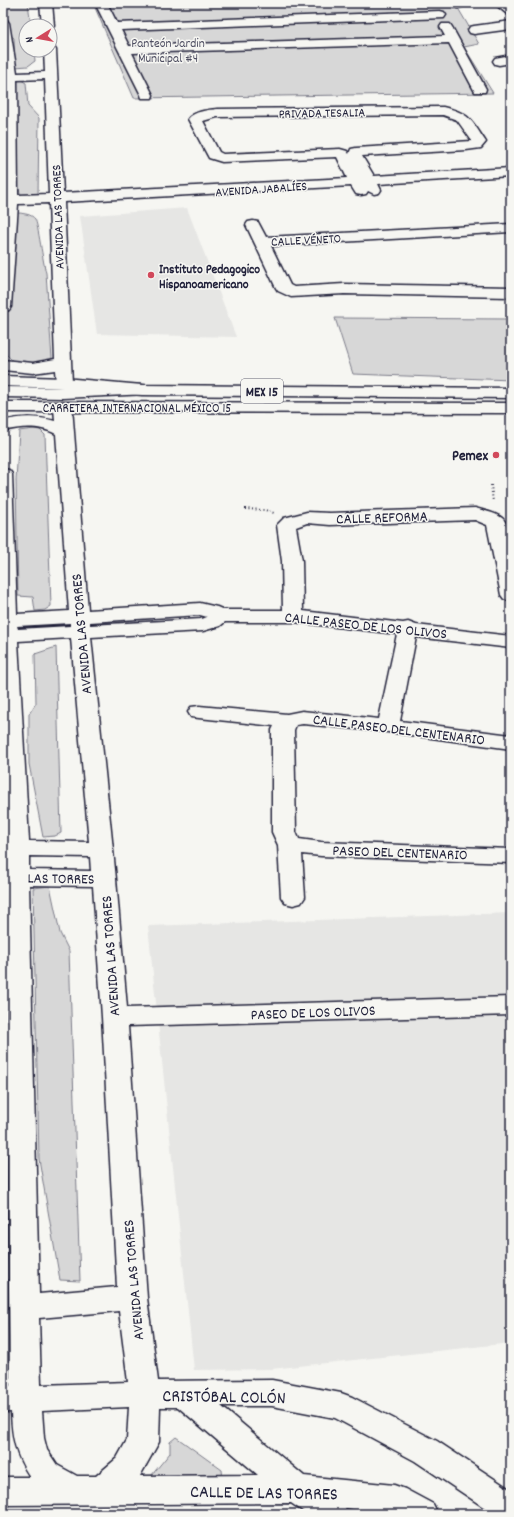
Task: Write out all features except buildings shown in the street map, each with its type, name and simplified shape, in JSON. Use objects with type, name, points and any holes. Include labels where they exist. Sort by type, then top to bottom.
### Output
[{"type":"main road","points":[[46,3],[47,18]]},
{"type":"main road","points":[[101,3],[147,95]]},
{"type":"main road","points":[[433,3],[480,89]]},
{"type":"main road","points":[[500,3],[511,11]]},
{"type":"main road","points":[[264,9],[276,44]]},
{"type":"main road","points":[[113,27],[440,15]]},
{"type":"main road","points":[[3,23],[11,76],[11,204],[3,307]]},
{"type":"main road","points":[[474,30],[511,24]]},
{"type":"main road","points":[[125,50],[453,39]]},
{"type":"main road","name":"AVENIDA LAS TORRES","points":[[51,58],[65,431],[79,625],[104,879],[115,1017],[132,1298],[145,1394],[143,1442],[128,1468],[87,1490]]},
{"type":"main road","points":[[11,76],[52,75]]},
{"type":"main road","name":"PRIVADA TESALIA","points":[[443,111],[456,113],[462,117],[478,142],[476,145],[466,146],[356,152],[355,155],[365,186],[340,153],[222,158],[214,155],[195,119],[216,113],[443,111]]},
{"type":"main road","name":"AVENIDA JABALÍES","points":[[365,186],[511,172]]},
{"type":"main road","name":"AVENIDA JABALÍES","points":[[11,204],[365,186],[511,182]]},
{"type":"main road","points":[[254,225],[261,242]]},
{"type":"main road","name":"CALLE VÉNETO","points":[[511,228],[261,242],[284,288],[291,292],[344,289],[511,292]]},
{"type":"main road","points":[[3,365],[24,368],[54,365],[63,362]]},
{"type":"main road","name":"CARRETERA INTERNACIONAL MÉXICO 15","points":[[6,385],[64,395],[511,408]]},
{"type":"main road","name":"MEX 15","points":[[6,385],[63,393],[142,390]]},
{"type":"main road","name":"CARRETERA INTERNACIONAL MÉXICO 15","points":[[3,407],[64,395],[142,390],[511,392]]},
{"type":"main road","points":[[3,426],[19,422],[37,422],[52,424],[65,431]]},
{"type":"main road","points":[[3,474],[7,629],[10,877],[24,1308],[14,1399],[33,1456],[46,1475],[87,1490]]},
{"type":"main road","name":"CALLE REFORMA","points":[[291,520],[306,518],[330,519],[475,514],[487,517],[496,522],[511,595]]},
{"type":"main road","points":[[291,520],[286,525],[292,561],[293,616]]},
{"type":"main road","name":"CALLE PASEO DE LOS OLIVOS","points":[[79,625],[204,625],[213,622],[220,616],[293,616],[408,628],[511,642]]},
{"type":"main road","points":[[7,629],[79,625]]},
{"type":"main road","points":[[388,726],[408,628]]},
{"type":"main road","name":"CALLE PASEO DEL CENTENARIO","points":[[199,712],[288,721],[302,717],[388,726],[511,742]]},
{"type":"main road","points":[[288,721],[282,730],[284,832],[290,845],[293,897]]},
{"type":"main road","name":"PASEO DEL CENTENARIO","points":[[290,845],[321,849],[511,856]]},
{"type":"main road","name":"LAS TORRES","points":[[10,848],[101,850]]},
{"type":"main road","name":"LAS TORRES","points":[[10,877],[104,879]]},
{"type":"main road","name":"PASEO DE LOS OLIVOS","points":[[115,1017],[511,1006]]},
{"type":"main road","points":[[24,1308],[132,1298]]},
{"type":"main road","name":"CRISTÓBAL COLÓN","points":[[14,1399],[145,1394],[272,1393],[341,1406],[426,1451],[511,1508]]},
{"type":"main road","points":[[185,1394],[297,1489],[332,1514]]},
{"type":"main road","name":"CALLE DE LAS TORRES","points":[[87,1490],[297,1489],[394,1499],[422,1514]]},
{"type":"main road","points":[[3,1491],[87,1490]]},
{"type":"path","points":[[245,509],[265,510],[291,520]]},
{"type":"shaded area","name":"Instituto Pedagogico Hispanoamericano","points":[[187,208],[236,337],[97,334],[80,216]]},
{"type":"shaded area","points":[[511,913],[511,1343],[271,1369],[194,1370],[148,926]]},
{"type":"green space","points":[[7,3],[28,3],[30,18],[18,18],[18,58],[35,58],[35,61],[28,66],[15,67],[14,38],[5,31]]},
{"type":"green space","name":"Panteón Jardin Municipal #4","points":[[93,3],[455,3],[479,44],[464,47],[493,93],[134,98]]},
{"type":"green space","points":[[12,80],[21,80],[26,83],[28,106],[39,118],[38,196],[21,197],[17,180]]},
{"type":"green space","points":[[20,213],[30,215],[35,219],[46,273],[52,359],[31,363],[13,361],[3,351],[3,300],[8,215]]},
{"type":"green space","points":[[335,318],[511,319],[511,380],[353,374]]},
{"type":"green space","points":[[34,429],[40,430],[45,435],[51,606],[45,610],[35,611],[33,597],[18,596],[16,480],[19,431]]},
{"type":"green space","points":[[56,647],[61,833],[55,836],[43,837],[29,764],[29,714],[36,703],[35,654]]},
{"type":"green space","points":[[50,886],[60,933],[69,951],[80,1281],[60,1280],[39,1159],[33,888]]},
{"type":"green space","points":[[176,1437],[222,1470],[223,1480],[151,1476],[170,1453],[170,1442]]},
{"type":"place","name":"Instituto Pedagogico Hispanoamericano","points":[[151,275]]},
{"type":"place","name":"Pemex","points":[[496,455]]}]
